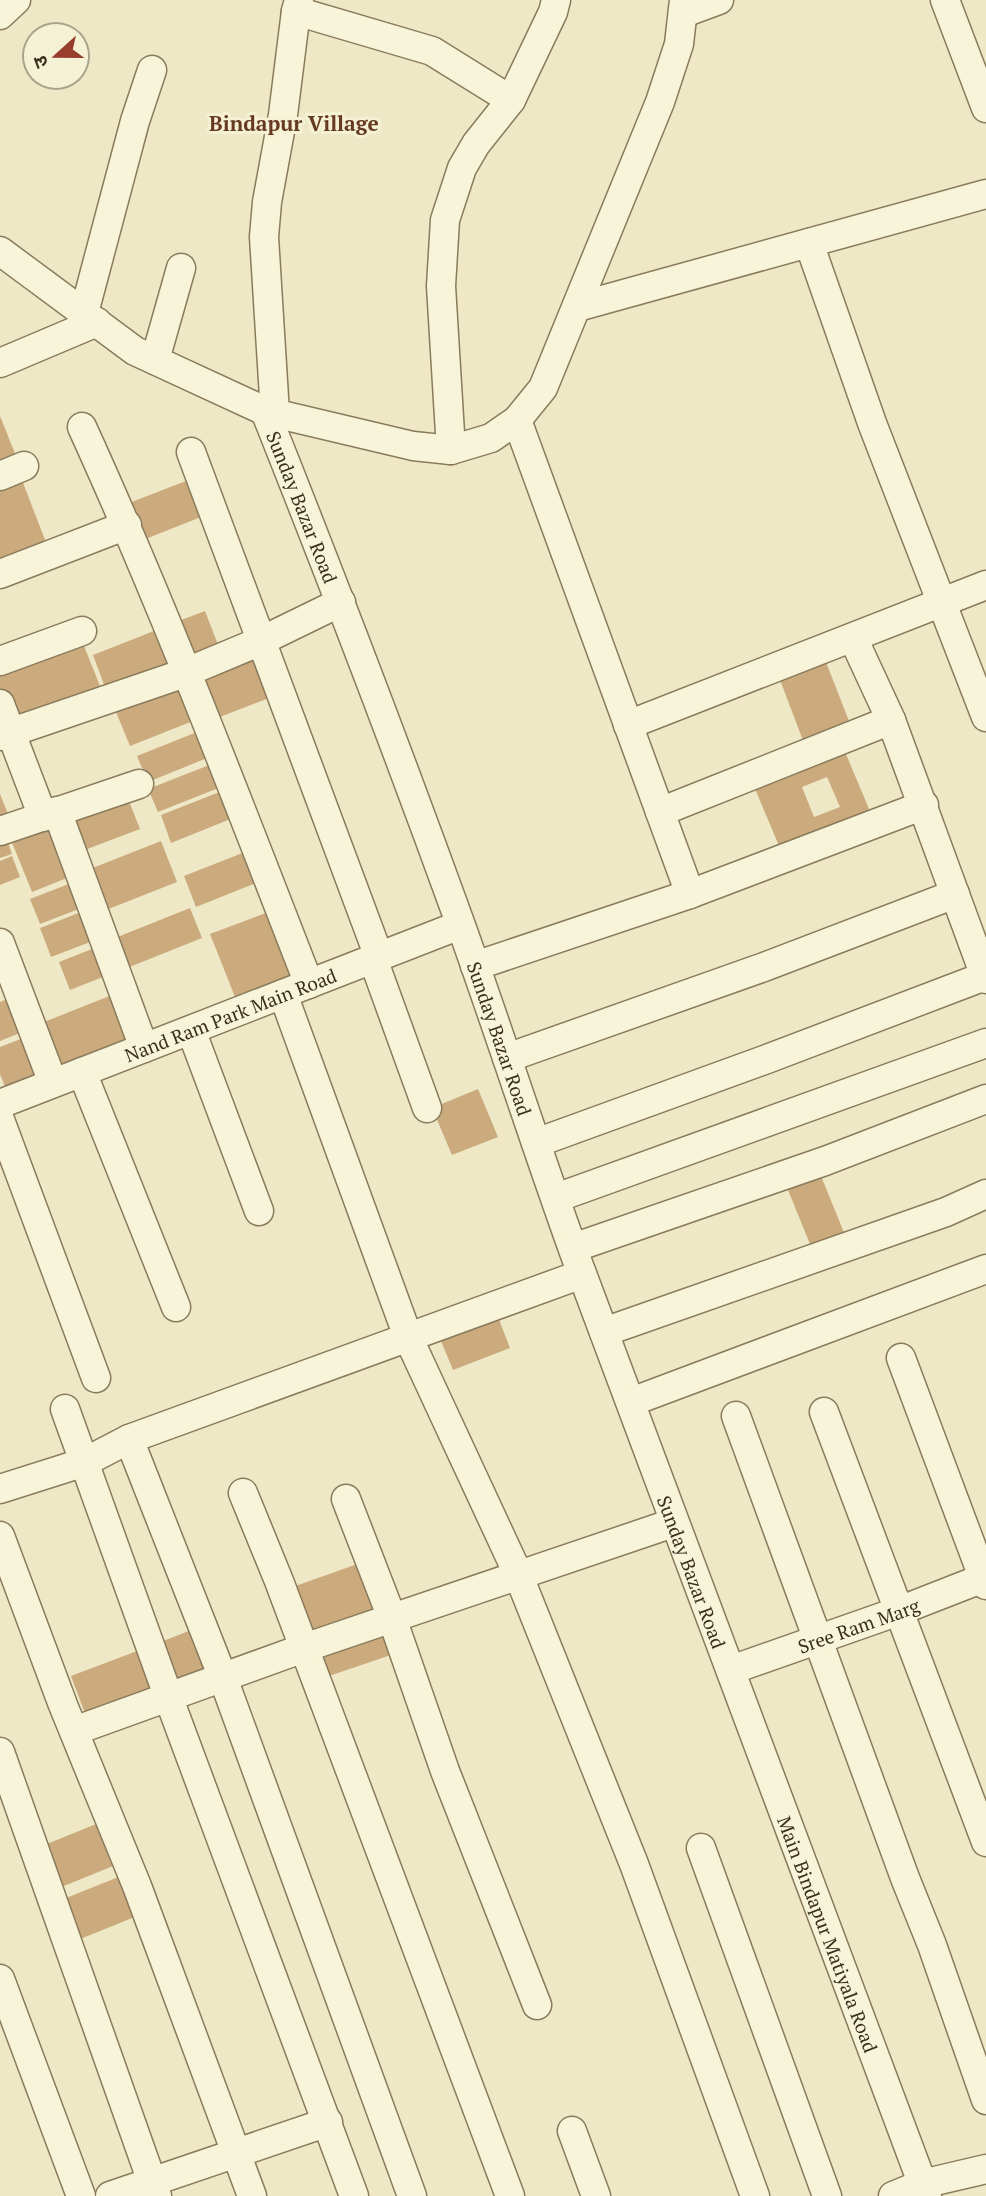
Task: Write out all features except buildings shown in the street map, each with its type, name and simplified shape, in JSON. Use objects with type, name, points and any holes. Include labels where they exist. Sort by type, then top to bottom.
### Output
[{"type":"street","points":[[0,15],[16,0]]},
{"type":"street","points":[[451,450],[442,286],[445,220],[463,168],[476,144],[511,100],[553,12],[556,0]]},
{"type":"street","points":[[0,251],[135,351],[270,412],[413,446],[451,450],[491,438],[517,420],[543,388],[660,102],[680,44],[684,7],[719,0]]},
{"type":"street","points":[[945,0],[984,96]]},
{"type":"street","points":[[297,5],[432,51],[511,100]]},
{"type":"street","name":"Sunday Bazar Road","points":[[297,5],[264,237],[270,412],[460,925],[673,1523],[731,1670]]},
{"type":"street","points":[[90,318],[135,121],[152,70]]},
{"type":"street","points":[[577,307],[986,194]]},
{"type":"street","points":[[809,243],[872,423],[986,717]]},
{"type":"street","points":[[155,360],[180,268]]},
{"type":"street","points":[[0,363],[90,318]]},
{"type":"street","points":[[517,420],[690,894]]},
{"type":"street","points":[[82,427],[127,525],[187,671],[309,984]]},
{"type":"street","points":[[191,452],[376,958],[427,1108]]},
{"type":"street","points":[[0,574],[127,525]]},
{"type":"street","points":[[628,725],[986,585]]},
{"type":"street","points":[[5,734],[187,671],[261,641],[341,602]]},
{"type":"street","points":[[0,661],[82,631]]},
{"type":"street","points":[[536,1143],[986,977],[891,720],[853,638]]},
{"type":"street","points":[[0,704],[5,734],[50,814],[144,1048]]},
{"type":"street","points":[[660,812],[891,720]]},
{"type":"street","points":[[0,831],[138,784]]},
{"type":"street","points":[[475,967],[690,894],[924,805]]},
{"type":"street","points":[[507,1058],[764,967],[955,894]]},
{"type":"street","name":"Nand Ram Park Main Road","points":[[0,1104],[460,925]]},
{"type":"street","points":[[0,943],[54,1083]]},
{"type":"street","points":[[283,994],[408,1337],[519,1574],[634,1864],[755,2196]]},
{"type":"street","points":[[191,1030],[259,1211]]},
{"type":"street","points":[[556,1198],[986,1043]]},
{"type":"street","points":[[82,1072],[176,1307]]},
{"type":"street","points":[[0,1489],[85,1462],[129,1439],[408,1337],[578,1261],[986,1099]]},
{"type":"street","points":[[0,1120],[96,1378]]},
{"type":"street","points":[[604,1332],[946,1212],[986,1195]]},
{"type":"street","points":[[631,1402],[986,1269]]},
{"type":"street","points":[[901,1358],[985,1580]]},
{"type":"street","points":[[65,1409],[354,2196]]},
{"type":"street","points":[[824,1412],[986,1842]]},
{"type":"street","points":[[736,1416],[932,1945],[986,2099]]},
{"type":"street","points":[[129,1439],[223,1678],[412,2196]]},
{"type":"street","points":[[243,1493],[510,2196]]},
{"type":"street","points":[[346,1499],[392,1618],[445,1771],[537,2005]]},
{"type":"street","points":[[74,1731],[304,1648],[673,1523]]},
{"type":"street","points":[[0,1536],[74,1731],[137,1886],[252,2196]]},
{"type":"street","name":"Sree Ram Marg","points":[[731,1670],[985,1580]]},
{"type":"street","name":"Main Bindapur Matiyala Road","points":[[731,1670],[924,2190]]},
{"type":"street","points":[[0,1752],[154,2188]]},
{"type":"street","points":[[701,1848],[827,2196]]},
{"type":"street","points":[[0,1979],[82,2196]]},
{"type":"street","points":[[110,2196],[154,2188],[236,2152],[328,2122]]},
{"type":"street","points":[[572,2131],[596,2196]]},
{"type":"street","points":[[893,2196],[924,2190],[986,2169]]},
{"type":"district","name":"Bindapur Village","points":[[294,123]]}]
